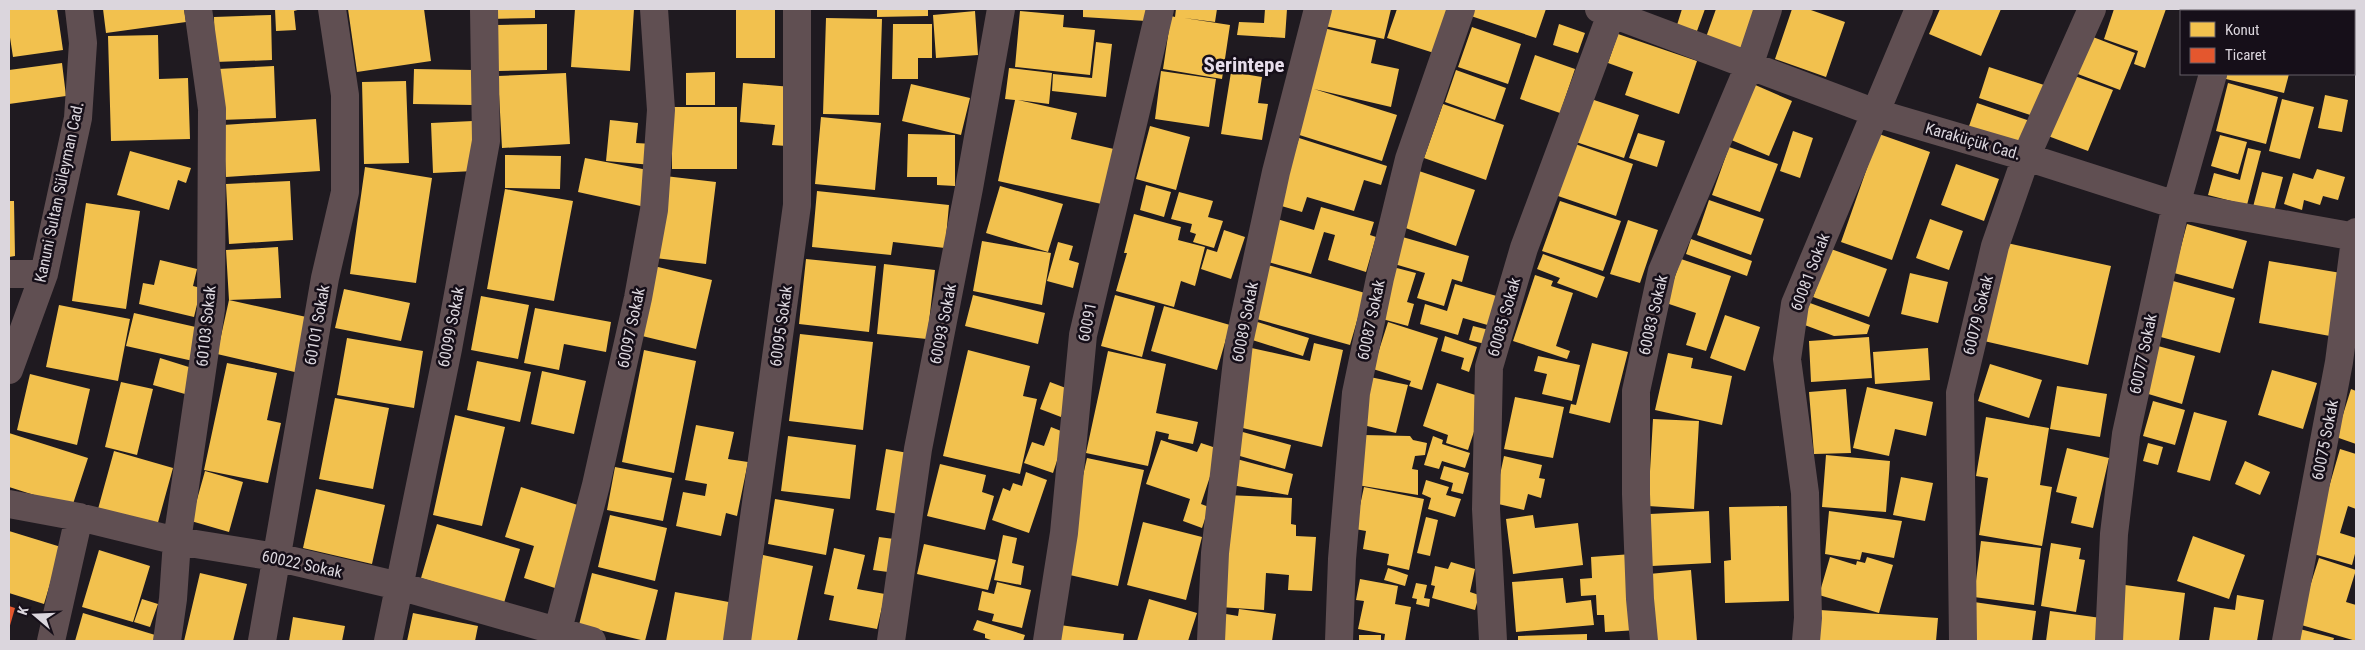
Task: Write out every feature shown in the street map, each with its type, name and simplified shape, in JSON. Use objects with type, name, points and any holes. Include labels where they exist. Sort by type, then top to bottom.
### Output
[{"type":"street","name":"Kanuni Sultan Süleyman Cad.","points":[[9,370],[44,274],[78,118],[84,43],[79,9]]},
{"type":"street","name":"60103 Sokak","points":[[167,641],[173,599],[177,541],[211,309],[212,109],[198,9]]},
{"type":"street","name":"60101 Sokak","points":[[262,641],[325,278],[345,192],[345,95],[332,9]]},
{"type":"street","name":"60099 Sokak","points":[[388,641],[448,349],[486,141],[484,9]]},
{"type":"street","name":"60097 Sokak","points":[[556,637],[596,485],[638,298],[654,210],[660,110],[654,9]]},
{"type":"street","name":"60095 Sokak","points":[[737,641],[797,205],[797,9]]},
{"type":"street","name":"60093 Sokak","points":[[891,641],[918,449],[1001,9]]},
{"type":"street","name":"60091","points":[[1047,641],[1064,533],[1083,334],[1160,9]]},
{"type":"street","name":"60089 Sokak","points":[[1211,641],[1215,553],[1239,343],[1276,172],[1318,9]]},
{"type":"street","name":"60087 Sokak","points":[[1339,641],[1342,559],[1356,393],[1380,278],[1410,158],[1461,9]]},
{"type":"street","name":"60083 Sokak","points":[[1644,641],[1640,599],[1636,494],[1636,391],[1662,271],[1749,66],[1768,9]]},
{"type":"street","name":"60081 Sokak","points":[[1806,641],[1808,618],[1805,493],[1787,359],[1795,304],[1919,9]]},
{"type":"street","name":"60079 Sokak","points":[[1963,641],[1960,393],[1995,246],[2026,157],[2092,9]]},
{"type":"street","name":"Karaküçük Cad.","points":[[1608,10],[1749,66],[1876,113],[2176,204],[2356,237]]},
{"type":"street","name":"60085 Sokak","points":[[1493,641],[1486,509],[1489,368],[1524,248],[1608,10]]},
{"type":"street","name":"60077 Sokak","points":[[2109,641],[2114,534],[2126,434],[2176,204],[2213,75]]},
{"type":"street","name":"60075 Sokak","points":[[2286,641],[2340,362],[2356,232]]},
{"type":"street","points":[[9,274],[44,274]]},
{"type":"street","name":"60022 Sokak","points":[[9,504],[79,517],[177,541],[276,557],[399,586],[556,637],[592,641]]},
{"type":"street","points":[[51,641],[79,517]]},
{"type":"building: Konut","points":[[9,9],[57,9],[63,50],[13,57],[9,31]]},
{"type":"building: Konut","points":[[103,9],[184,9],[186,22],[106,33]]},
{"type":"building: Konut","points":[[275,9],[301,9],[294,11],[296,30],[276,31]]},
{"type":"building: Konut","points":[[348,9],[424,9],[431,61],[357,72]]},
{"type":"building: Konut","points":[[488,9],[535,9],[535,18],[489,19]]},
{"type":"building: Konut","points":[[575,9],[634,9],[630,71],[571,67]]},
{"type":"building: Konut","points":[[736,9],[775,9],[775,58],[736,58]]},
{"type":"building: Konut","points":[[877,9],[928,9],[928,16],[877,17]]},
{"type":"building: Konut","points":[[1083,9],[1147,9],[1146,21],[1083,17]]},
{"type":"building: Konut","points":[[1176,9],[1217,9],[1215,22],[1184,18],[1230,25],[1222,79],[1163,69],[1171,16],[1175,17]]},
{"type":"building: Konut","points":[[1265,9],[1287,9],[1285,38],[1237,35],[1239,22],[1264,23]]},
{"type":"building: Konut","points":[[1329,9],[1391,9],[1384,39],[1325,26]]},
{"type":"building: Konut","points":[[1397,9],[1447,9],[1434,53],[1387,38]]},
{"type":"building: Konut","points":[[1471,9],[1546,9],[1536,38],[1468,15]]},
{"type":"building: Konut","points":[[1682,9],[1705,9],[1697,31],[1677,25]]},
{"type":"building: Konut","points":[[1716,9],[1758,9],[1743,53],[1705,40]]},
{"type":"building: Konut","points":[[1792,9],[1808,9],[1845,22],[1826,77],[1775,59]]},
{"type":"building: Konut","points":[[1940,9],[2001,9],[1981,56],[1929,34]]},
{"type":"building: Konut","points":[[2114,9],[2166,9],[2145,68],[2134,64],[2138,51],[2104,39]]},
{"type":"building: Konut","points":[[2250,9],[2303,9],[2302,10]]},
{"type":"building: Konut","points":[[975,11],[978,55],[936,58],[933,15]]},
{"type":"building: Konut","points":[[1020,11],[1064,15],[1063,27],[1095,30],[1090,75],[1015,67]]},
{"type":"building: Konut","points":[[271,15],[272,60],[215,62],[214,17]]},
{"type":"building: Konut","points":[[826,18],[882,19],[879,115],[823,114]]},
{"type":"building: Konut","points":[[547,24],[547,70],[498,71],[497,25]]},
{"type":"building: Konut","points":[[893,24],[932,24],[932,58],[918,58],[918,79],[892,79]]},
{"type":"building: Konut","points":[[1559,24],[1585,33],[1578,53],[1553,45]]},
{"type":"building: Konut","points":[[1472,27],[1521,44],[1508,84],[1458,67]]},
{"type":"building: Konut","points":[[1323,28],[1376,40],[1371,63],[1399,69],[1391,107],[1314,89],[1397,115],[1382,161],[1293,133]]},
{"type":"building: Konut","points":[[1618,34],[1697,61],[1679,114],[1625,95],[1633,72],[1608,63]]},
{"type":"building: Konut","points":[[2085,34],[2135,53],[2120,90],[2070,71]]},
{"type":"building: Konut","points":[[158,35],[159,79],[188,78],[190,139],[111,141],[108,36]]},
{"type":"building: Konut","points":[[1096,42],[1112,44],[1106,97],[1052,91],[1053,74],[1092,78]]},
{"type":"building: Konut","points":[[1535,55],[1575,69],[1560,113],[1520,99]]},
{"type":"building: Konut","points":[[62,63],[66,96],[9,104],[9,70]]},
{"type":"building: Konut","points":[[274,66],[276,118],[220,120],[218,69]]},
{"type":"building: Konut","points":[[1989,67],[2047,86],[2036,117],[1979,98]]},
{"type":"building: Konut","points":[[1009,68],[1052,73],[1049,104],[1018,100],[1077,113],[1071,139],[1118,150],[1106,205],[998,181],[1015,100],[1005,99]]},
{"type":"building: Konut","points":[[414,69],[474,70],[473,105],[413,104]]},
{"type":"building: Konut","points":[[1456,70],[1506,88],[1495,120],[1445,102]]},
{"type":"building: Konut","points":[[1161,71],[1216,79],[1209,127],[1155,119]]},
{"type":"building: Konut","points":[[715,72],[715,105],[686,105],[686,73]]},
{"type":"building: Konut","points":[[1231,72],[1262,77],[1258,103],[1268,104],[1262,140],[1221,134]]},
{"type":"building: Konut","points":[[566,73],[570,144],[502,148],[498,76]]},
{"type":"building: Konut","points":[[2072,75],[2113,90],[2088,151],[2048,136]]},
{"type":"building: Konut","points":[[2227,75],[2289,75],[2284,93],[2226,79]]},
{"type":"building: Konut","points":[[406,81],[409,163],[364,164],[362,82]]},
{"type":"building: Konut","points":[[743,83],[792,87],[787,146],[772,145],[775,125],[740,122]]},
{"type":"building: Konut","points":[[2228,83],[2278,97],[2266,144],[2216,131]]},
{"type":"building: Konut","points":[[911,84],[970,98],[961,135],[902,121]]},
{"type":"building: Konut","points":[[1753,84],[1792,101],[1769,156],[1729,139]]},
{"type":"building: Konut","points":[[2325,95],[2348,100],[2342,132],[2318,128]]},
{"type":"building: Konut","points":[[1591,99],[1639,115],[1624,158],[1576,142]]},
{"type":"building: Konut","points":[[2282,99],[2314,107],[2300,159],[2269,151]]},
{"type":"building: Konut","points":[[1977,103],[2030,121],[2020,150],[1967,132]]},
{"type":"building: Konut","points":[[1443,104],[1504,125],[1486,180],[1424,158]]},
{"type":"building: Konut","points":[[672,107],[737,107],[737,169],[672,169]]},
{"type":"building: Konut","points":[[821,117],[881,123],[875,190],[815,184]]},
{"type":"building: Konut","points":[[316,119],[320,171],[226,177],[223,125]]},
{"type":"building: Konut","points":[[610,120],[638,123],[636,143],[653,144],[652,165],[606,161]]},
{"type":"building: Konut","points":[[473,121],[474,171],[433,173],[431,123]]},
{"type":"building: Konut","points":[[1150,126],[1190,137],[1176,190],[1136,179]]},
{"type":"building: Konut","points":[[1793,131],[1813,138],[1800,178],[1780,171]]},
{"type":"building: Konut","points":[[1638,133],[1665,141],[1657,167],[1629,158]]},
{"type":"building: Konut","points":[[908,134],[955,135],[955,186],[937,185],[937,177],[907,177]]},
{"type":"building: Konut","points":[[1879,134],[1930,152],[1892,260],[1841,242]]},
{"type":"building: Konut","points":[[2220,135],[2247,142],[2238,174],[2211,166]]},
{"type":"building: Konut","points":[[1299,138],[1387,166],[1381,185],[1364,180],[1354,211],[1307,197],[1302,212],[1278,205]]},
{"type":"building: Konut","points":[[1575,144],[1633,164],[1616,216],[1558,196]]},
{"type":"building: Konut","points":[[1729,147],[1778,164],[1760,212],[1712,195]]},
{"type":"building: Konut","points":[[2248,148],[2261,151],[2247,205],[2208,195],[2214,173],[2240,180]]},
{"type":"building: Konut","points":[[130,151],[191,168],[186,183],[178,180],[169,210],[117,195]]},
{"type":"building: Konut","points":[[505,155],[561,156],[560,189],[505,188]]},
{"type":"building: Konut","points":[[585,158],[653,171],[645,207],[578,192]]},
{"type":"building: Konut","points":[[1956,164],[1999,179],[1984,221],[1941,205]]},
{"type":"building: Konut","points":[[365,167],[432,178],[416,283],[350,274]]},
{"type":"building: Konut","points":[[2317,169],[2345,177],[2338,200],[2323,196],[2320,205],[2304,200],[2302,210],[2284,204],[2293,173],[2313,179]]},
{"type":"building: Konut","points":[[1419,171],[1475,190],[1456,246],[1400,226]]},
{"type":"building: Konut","points":[[2262,172],[2283,177],[2274,212],[2253,207]]},
{"type":"building: Konut","points":[[665,176],[716,182],[706,264],[655,258]]},
{"type":"building: Konut","points":[[290,181],[293,240],[229,244],[226,184]]},
{"type":"building: Konut","points":[[1146,185],[1171,192],[1164,217],[1140,210]]},
{"type":"building: Konut","points":[[1000,186],[1063,204],[1048,252],[986,233]]},
{"type":"building: Konut","points":[[505,189],[573,201],[554,301],[487,289]]},
{"type":"building: Konut","points":[[817,191],[949,205],[945,248],[893,242],[891,255],[812,247]]},
{"type":"building: Konut","points":[[1179,192],[1213,201],[1208,217],[1223,221],[1214,248],[1193,242],[1196,234],[1190,232],[1192,224],[1171,219]]},
{"type":"building: Konut","points":[[1709,200],[1764,219],[1751,255],[1697,235]]},
{"type":"building: Konut","points":[[9,201],[14,201],[15,256],[9,257]]},
{"type":"building: Konut","points":[[1560,201],[1621,221],[1603,271],[1542,251]]},
{"type":"building: Konut","points":[[86,203],[140,211],[126,309],[72,301]]},
{"type":"building: Konut","points":[[1321,207],[1374,222],[1370,235],[1376,237],[1366,272],[1328,260],[1335,235],[1324,232],[1311,274],[1265,261],[1277,219],[1314,230]]},
{"type":"building: Konut","points":[[1134,214],[1181,227],[1178,240],[1205,247],[1195,286],[1181,281],[1174,307],[1116,291],[1127,253],[1124,253]]},
{"type":"building: Konut","points":[[1930,219],[1963,231],[1949,270],[1916,258]]},
{"type":"building: Konut","points":[[1628,220],[1658,230],[1640,283],[1610,274]]},
{"type":"building: Konut","points":[[2187,224],[2247,241],[2233,289],[2174,273]]},
{"type":"building: Konut","points":[[1224,230],[1245,237],[1231,279],[1201,269],[1207,249],[1217,252]]},
{"type":"building: Konut","points":[[1399,236],[1469,256],[1462,282],[1452,279],[1444,306],[1417,298],[1425,273],[1391,263]]},
{"type":"building: Konut","points":[[1691,239],[1752,261],[1747,276],[1686,254]]},
{"type":"building: Konut","points":[[982,241],[1051,253],[1042,305],[973,291]]},
{"type":"building: Konut","points":[[1058,242],[1073,246],[1069,260],[1079,263],[1073,288],[1047,281]]},
{"type":"building: Konut","points":[[2007,243],[2111,266],[2088,365],[1984,341]]},
{"type":"building: Konut","points":[[278,247],[281,298],[229,300],[226,250]]},
{"type":"building: Konut","points":[[1831,249],[1887,269],[1869,317],[1813,297]]},
{"type":"building: Konut","points":[[1543,254],[1605,277],[1597,298],[1557,283],[1560,278],[1537,269]]},
{"type":"building: Konut","points":[[806,259],[876,266],[869,332],[799,324]]},
{"type":"building: Konut","points":[[1681,259],[1731,276],[1706,351],[1686,345],[1696,313],[1666,303]]},
{"type":"building: Konut","points":[[160,260],[197,269],[193,286],[201,288],[194,317],[139,304],[143,283],[154,285]]},
{"type":"building: Konut","points":[[2269,261],[2341,273],[2330,336],[2259,323]]},
{"type":"building: Konut","points":[[884,264],[935,270],[927,339],[877,334]]},
{"type":"building: Konut","points":[[1268,265],[1365,293],[1350,345],[1253,318]]},
{"type":"building: Konut","points":[[654,266],[712,280],[696,349],[638,335]]},
{"type":"building: Konut","points":[[1389,266],[1416,273],[1407,302],[1414,304],[1408,326],[1375,317]]},
{"type":"building: Konut","points":[[1910,273],[1948,282],[1938,323],[1901,314]]},
{"type":"building: Konut","points":[[1535,275],[1553,281],[1551,286],[1573,293],[1556,346],[1570,351],[1567,359],[1513,341]]},
{"type":"building: Konut","points":[[2173,281],[2235,298],[2220,353],[2157,336]]},
{"type":"building: Konut","points":[[1455,284],[1500,297],[1491,326],[1463,318],[1458,335],[1420,324],[1425,304],[1447,311]]},
{"type":"building: Konut","points":[[344,289],[410,303],[401,341],[335,328]]},
{"type":"building: Konut","points":[[973,295],[1045,313],[1038,344],[965,326]]},
{"type":"building: Konut","points":[[1115,295],[1155,306],[1142,357],[1101,346]]},
{"type":"building: Konut","points":[[481,296],[529,305],[518,359],[471,350]]},
{"type":"building: Konut","points":[[229,300],[311,318],[299,373],[217,354]]},
{"type":"building: Konut","points":[[1810,303],[1870,325],[1867,334],[1834,336],[1802,324]]},
{"type":"building: Konut","points":[[59,305],[130,319],[118,381],[46,367]]},
{"type":"building: Konut","points":[[1164,306],[1230,325],[1217,370],[1151,351]]},
{"type":"building: Konut","points":[[535,308],[611,322],[606,352],[564,344],[559,370],[524,363]]},
{"type":"building: Konut","points":[[134,313],[200,328],[193,361],[126,346]]},
{"type":"building: Konut","points":[[1725,315],[1760,327],[1745,371],[1710,358]]},
{"type":"building: Konut","points":[[1251,320],[1309,338],[1303,356],[1246,338]]},
{"type":"building: Konut","points":[[1388,322],[1438,338],[1422,390],[1409,386],[1411,381],[1373,369]]},
{"type":"building: Konut","points":[[1473,326],[1489,330],[1485,344],[1469,340]]},
{"type":"building: Konut","points":[[800,334],[873,342],[863,430],[789,421]]},
{"type":"building: Konut","points":[[1445,336],[1477,347],[1469,372],[1461,369],[1464,358],[1441,351]]},
{"type":"building: Konut","points":[[1869,337],[1872,378],[1811,382],[1809,341]]},
{"type":"building: Konut","points":[[347,338],[423,351],[414,408],[337,395]]},
{"type":"building: Konut","points":[[1314,343],[1343,350],[1322,447],[1230,425],[1247,347],[1310,361]]},
{"type":"building: Konut","points":[[1592,343],[1628,352],[1610,423],[1569,413],[1571,404],[1576,405]]},
{"type":"building: Konut","points":[[2158,346],[2195,356],[2182,404],[2145,393]]},
{"type":"building: Konut","points":[[1928,348],[1930,380],[1875,384],[1873,352]]},
{"type":"building: Konut","points":[[644,350],[696,361],[674,473],[622,462]]},
{"type":"building: Konut","points":[[968,350],[1030,366],[1023,396],[1037,399],[1020,474],[943,456]]},
{"type":"building: Konut","points":[[1108,351],[1166,364],[1156,413],[1198,422],[1193,444],[1168,439],[1169,434],[1156,431],[1148,466],[1086,453]]},
{"type":"building: Konut","points":[[1668,353],[1693,358],[1691,368],[1732,376],[1722,425],[1655,410]]},
{"type":"building: Konut","points":[[1538,356],[1580,365],[1572,401],[1542,394],[1547,374],[1534,371]]},
{"type":"building: Konut","points":[[160,358],[192,368],[185,394],[153,385]]},
{"type":"building: Konut","points":[[477,361],[531,372],[520,422],[467,410]]},
{"type":"building: Konut","points":[[227,363],[277,373],[267,420],[281,423],[268,483],[204,470]]},
{"type":"building: Konut","points":[[1990,364],[2042,380],[2029,418],[1978,401]]},
{"type":"building: Konut","points":[[2272,370],[2317,383],[2303,429],[2258,415]]},
{"type":"building: Konut","points":[[542,371],[586,381],[574,434],[531,424]]},
{"type":"building: Konut","points":[[30,374],[90,389],[77,445],[17,430]]},
{"type":"building: Konut","points":[[1370,377],[1408,385],[1396,433],[1359,424]]},
{"type":"building: Konut","points":[[121,382],[153,389],[137,455],[105,447]]},
{"type":"building: Konut","points":[[1050,382],[1071,390],[1061,417],[1040,409]]},
{"type":"building: Konut","points":[[1437,383],[1485,398],[1468,450],[1446,443],[1448,435],[1423,426]]},
{"type":"building: Konut","points":[[2057,386],[2107,394],[2100,437],[2050,429]]},
{"type":"building: Konut","points":[[1867,387],[1933,402],[1926,436],[1895,429],[1889,456],[1853,448]]},
{"type":"building: Konut","points":[[1846,389],[1851,453],[1814,454],[1809,392]]},
{"type":"building: Konut","points":[[2351,389],[2356,391],[2356,444],[2336,437]]},
{"type":"building: Konut","points":[[1515,397],[1564,407],[1553,458],[1504,449]]},
{"type":"building: Konut","points":[[335,398],[389,408],[373,489],[319,479]]},
{"type":"building: Konut","points":[[2153,401],[2185,410],[2175,445],[2143,436]]},
{"type":"building: Konut","points":[[2194,412],[2227,421],[2210,481],[2177,472]]},
{"type":"building: Konut","points":[[455,415],[505,427],[482,526],[433,515]]},
{"type":"building: Konut","points":[[1986,417],[2049,428],[2040,485],[2052,487],[2042,546],[1979,535],[1988,478],[1976,476]]},
{"type":"building: Konut","points":[[1653,419],[1699,421],[1694,509],[1648,506]]},
{"type":"building: Konut","points":[[696,425],[734,432],[728,459],[748,462],[737,516],[726,513],[721,536],[676,526],[683,492],[705,496],[707,484],[685,480]]},
{"type":"building: Konut","points":[[1051,427],[1066,433],[1053,473],[1024,463],[1032,442],[1044,446]]},
{"type":"building: Konut","points":[[1239,431],[1291,445],[1285,469],[1233,454]]},
{"type":"building: Konut","points":[[9,433],[88,458],[72,507],[9,487]]},
{"type":"building: Konut","points":[[1363,435],[1410,436],[1413,440],[1427,443],[1425,455],[1415,456],[1412,469],[1418,470],[1418,495],[1357,485]]},
{"type":"building: Konut","points":[[788,436],[856,445],[850,499],[781,491]]},
{"type":"building: Konut","points":[[1433,436],[1443,440],[1442,444],[1470,453],[1465,468],[1442,461],[1439,469],[1424,465]]},
{"type":"building: Konut","points":[[1161,440],[1197,452],[1201,443],[1219,449],[1201,504],[1209,507],[1202,528],[1183,521],[1190,499],[1146,484]]},
{"type":"building: Konut","points":[[2148,443],[2163,447],[2158,465],[2143,461]]},
{"type":"building: Konut","points":[[2067,448],[2109,458],[2093,528],[2071,523],[2077,497],[2056,492]]},
{"type":"building: Konut","points":[[886,449],[908,453],[898,514],[876,510]]},
{"type":"building: Konut","points":[[2340,449],[2356,454],[2356,509],[2348,506],[2340,533],[2356,538],[2356,550],[2352,565],[2310,553]]},
{"type":"building: Konut","points":[[114,451],[173,468],[157,526],[98,509]]},
{"type":"building: Konut","points":[[1826,455],[1890,461],[1886,512],[1822,507]]},
{"type":"building: Konut","points":[[1504,456],[1542,465],[1539,478],[1545,479],[1541,498],[1528,494],[1524,510],[1494,503]]},
{"type":"building: Konut","points":[[1087,458],[1144,470],[1118,586],[1061,573]]},
{"type":"building: Konut","points":[[1233,458],[1293,474],[1288,495],[1226,484]]},
{"type":"building: Konut","points":[[2245,461],[2270,472],[2260,495],[2235,484]]},
{"type":"building: Konut","points":[[940,464],[986,475],[982,492],[994,496],[985,530],[927,516]]},
{"type":"building: Konut","points":[[1444,466],[1469,473],[1463,494],[1451,491],[1453,483],[1440,479]]},
{"type":"building: Konut","points":[[615,467],[672,478],[663,521],[607,510]]},
{"type":"building: Konut","points":[[205,471],[243,482],[229,532],[191,521]]},
{"type":"building: Konut","points":[[1026,472],[1047,480],[1029,533],[992,520],[1003,488],[1010,491],[1013,483],[1022,486]]},
{"type":"building: Konut","points":[[1901,477],[1933,483],[1925,521],[1893,515]]},
{"type":"building: Konut","points":[[1426,480],[1449,487],[1446,495],[1461,499],[1455,517],[1428,509],[1431,498],[1422,494]]},
{"type":"building: Konut","points":[[521,487],[584,507],[558,589],[524,578],[534,546],[505,537]]},
{"type":"building: Konut","points":[[1364,487],[1424,499],[1409,570],[1387,565],[1389,554],[1363,549],[1366,531],[1355,529]]},
{"type":"building: Konut","points":[[316,489],[385,505],[372,564],[303,548]]},
{"type":"building: Konut","points":[[1226,495],[1292,498],[1291,524],[1296,525],[1296,536],[1316,537],[1312,591],[1288,590],[1289,575],[1266,573],[1264,610],[1220,607]]},
{"type":"building: Konut","points":[[775,499],[834,509],[826,555],[768,544]]},
{"type":"building: Konut","points":[[1787,506],[1789,601],[1725,603],[1724,561],[1731,560],[1729,507]]},
{"type":"building: Konut","points":[[1709,511],[1711,563],[1652,566],[1650,514]]},
{"type":"building: Konut","points":[[1829,511],[1902,521],[1894,558],[1862,552],[1860,560],[1825,554]]},
{"type":"building: Konut","points":[[610,515],[667,528],[655,581],[598,567]]},
{"type":"building: Konut","points":[[1533,515],[1535,528],[1578,523],[1583,565],[1513,574],[1506,519]]},
{"type":"building: Konut","points":[[1426,517],[1438,520],[1430,556],[1417,553]]},
{"type":"building: Konut","points":[[1143,522],[1202,537],[1186,600],[1127,585]]},
{"type":"building: Konut","points":[[437,524],[520,549],[504,603],[421,578]]},
{"type":"building: Konut","points":[[9,531],[61,547],[44,604],[9,593]]},
{"type":"building: Konut","points":[[1003,535],[1017,538],[1012,563],[1024,566],[1021,585],[994,580]]},
{"type":"building: Konut","points":[[2193,536],[2245,555],[2229,599],[2177,581]]},
{"type":"building: Konut","points":[[879,537],[894,539],[888,572],[873,570]]},
{"type":"building: Konut","points":[[1981,541],[2041,548],[2034,605],[1974,597]]},
{"type":"building: Konut","points":[[2051,543],[2081,548],[2079,559],[2085,560],[2076,612],[2041,606]]},
{"type":"building: Konut","points":[[924,544],[996,560],[988,590],[917,574]]},
{"type":"building: Konut","points":[[834,548],[865,555],[857,589],[885,594],[877,629],[829,620],[834,596],[824,594]]},
{"type":"building: Konut","points":[[99,550],[150,566],[133,622],[82,607]]},
{"type":"building: Konut","points":[[1632,554],[1638,630],[1605,632],[1604,615],[1597,615],[1596,595],[1581,596],[1580,579],[1592,578],[1591,557]]},
{"type":"building: Konut","points":[[763,555],[813,566],[797,641],[744,641]]},
{"type":"building: Konut","points":[[1830,557],[1856,565],[1857,561],[1865,563],[1867,557],[1893,565],[1879,613],[1819,595]]},
{"type":"building: Konut","points":[[2319,558],[2356,570],[2346,602],[2356,605],[2356,641],[2298,624]]},
{"type":"building: Konut","points":[[1451,562],[1475,569],[1470,592],[1479,595],[1475,610],[1432,598],[1435,586],[1431,585],[1435,566],[1448,569]]},
{"type":"building: Konut","points":[[1388,568],[1408,575],[1405,586],[1384,580]]},
{"type":"building: Konut","points":[[1691,570],[1697,641],[1654,641],[1649,574]]},
{"type":"building: Konut","points":[[200,573],[247,584],[233,641],[184,641]]},
{"type":"building: Konut","points":[[592,573],[658,590],[645,641],[579,625]]},
{"type":"building: Konut","points":[[1563,578],[1566,603],[1591,600],[1594,625],[1516,632],[1512,582]]},
{"type":"building: Konut","points":[[1360,579],[1398,586],[1395,604],[1411,607],[1405,641],[1384,641],[1385,634],[1358,629],[1364,601],[1356,600]]},
{"type":"building: Konut","points":[[997,582],[1031,590],[1022,628],[992,621],[994,614],[978,610],[982,591],[994,594]]},
{"type":"building: Konut","points":[[1416,583],[1427,585],[1424,598],[1430,599],[1429,607],[1416,604],[1417,599],[1412,598]]},
{"type":"building: Konut","points":[[2125,585],[2185,593],[2179,641],[2117,641]]},
{"type":"building: Konut","points":[[675,592],[734,603],[727,641],[666,641]]},
{"type":"building: Konut","points":[[2237,595],[2264,600],[2257,641],[2209,641],[2214,607],[2235,610]]},
{"type":"building: Konut","points":[[142,599],[158,604],[150,627],[134,622]]},
{"type":"building: Konut","points":[[1149,599],[1197,613],[1188,641],[1137,641]]},
{"type":"building: Konut","points":[[1974,602],[2036,611],[2032,641],[1968,641]]},
{"type":"building: Konut","points":[[1239,609],[1276,614],[1272,641],[1216,641],[1220,613],[1238,616]]},
{"type":"building: Konut","points":[[1820,610],[1938,618],[1936,641],[1817,641]]},
{"type":"building: Konut","points":[[2050,611],[2101,618],[2098,641],[2046,641]]},
{"type":"building: Konut","points":[[83,613],[165,638],[164,641],[75,641]]},
{"type":"building: Konut","points":[[413,613],[478,626],[475,641],[407,641]]},
{"type":"building: Konut","points":[[293,617],[345,626],[342,641],[289,641]]},
{"type":"building: Konut","points":[[977,620],[1025,635],[1023,641],[994,641],[985,638],[985,634],[973,630]]},
{"type":"building: Konut","points":[[1060,625],[1124,634],[1123,641],[1057,641]]},
{"type":"building: Konut","points":[[2296,628],[2334,638],[2333,641],[2292,641]]},
{"type":"building: Konut","points":[[1587,634],[1587,641],[1518,641],[1518,636]]},
{"type":"building: Konut","points":[[1359,635],[1381,635],[1381,641],[1359,641]]},
{"type":"building: Ticaret","points":[[9,606],[15,608],[9,629]]},
{"type":"district","name":"Serintepe","points":[[1244,65]]}]
